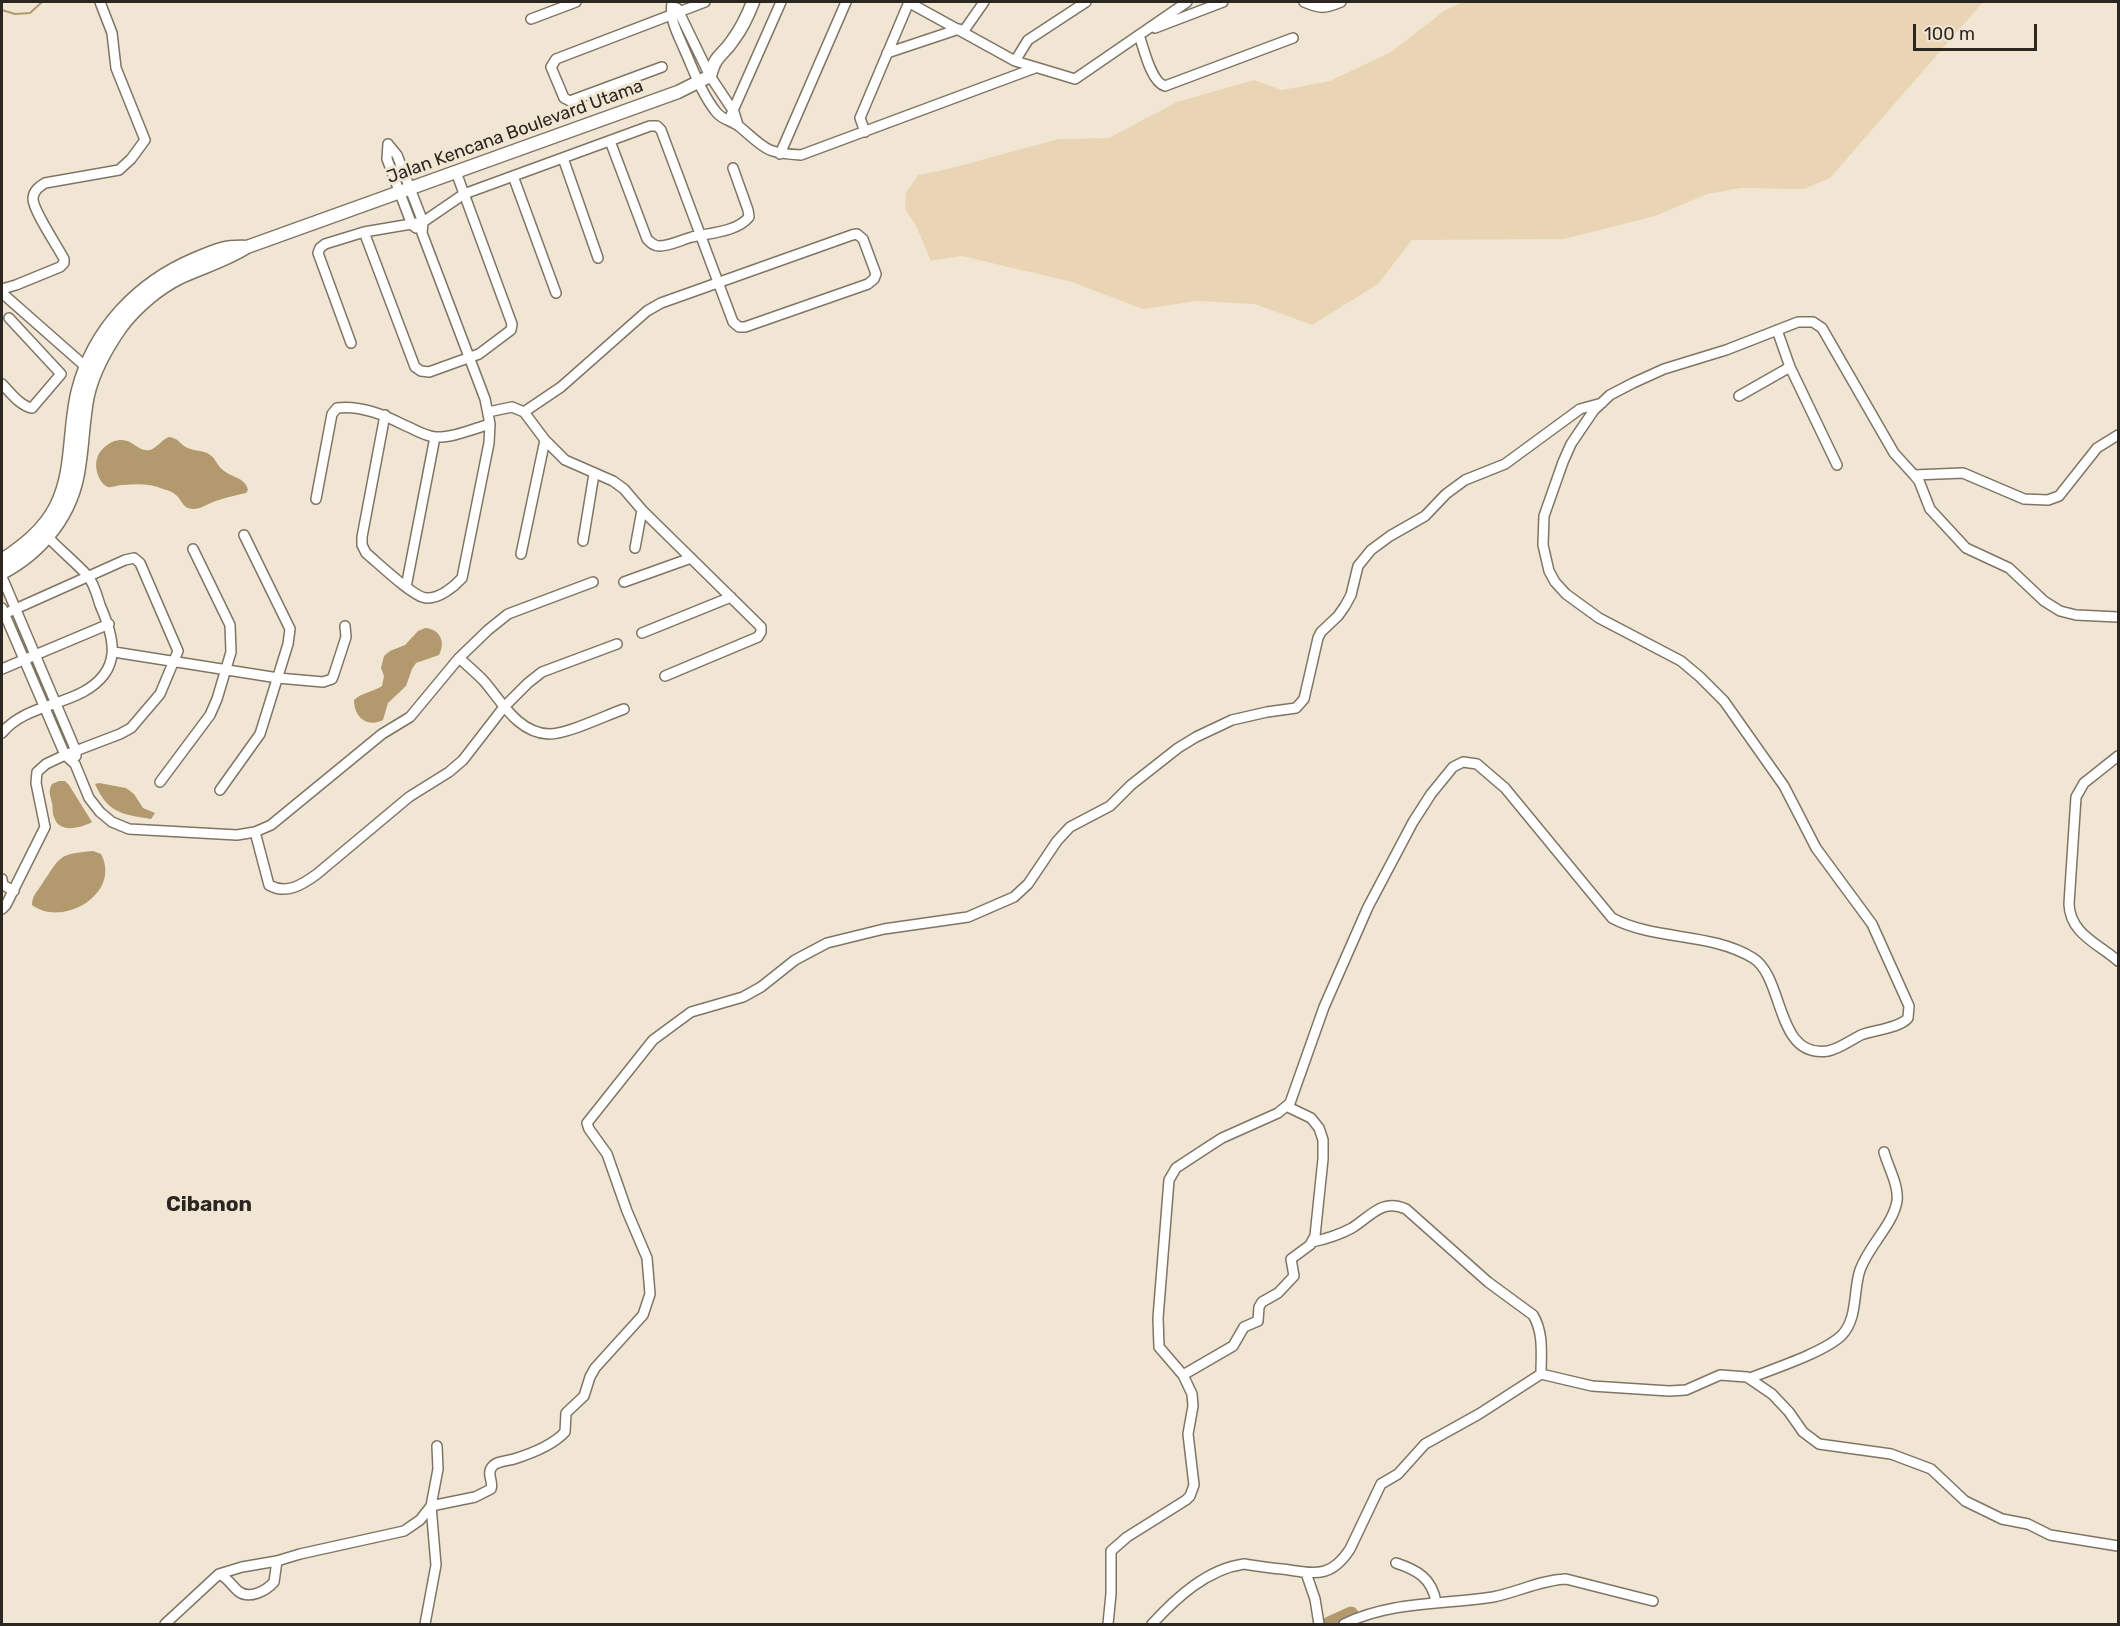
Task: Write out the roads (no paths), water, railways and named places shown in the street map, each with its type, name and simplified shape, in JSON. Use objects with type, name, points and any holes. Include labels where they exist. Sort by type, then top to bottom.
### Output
[{"type":"street","points":[[91,369],[2,291],[60,267],[64,263],[64,259],[34,206],[33,195],[37,189],[45,183],[119,170],[146,140],[116,68],[112,33],[100,2]]},
{"type":"street","points":[[531,19],[576,2]]},
{"type":"street","points":[[672,2],[681,11],[710,76],[734,112],[738,125]]},
{"type":"street","points":[[672,2],[670,15],[698,82],[717,112],[726,121],[738,125],[762,148],[780,154],[801,155],[1035,68]]},
{"type":"street","points":[[662,67],[570,101],[564,99],[551,67],[552,62],[556,59],[705,2]]},
{"type":"street","points":[[710,76],[714,60],[731,43],[744,23],[753,2]]},
{"type":"street","points":[[726,121],[734,112],[781,2]]},
{"type":"street","points":[[780,154],[846,2]]},
{"type":"street","points":[[865,132],[860,118],[909,2],[1015,61],[1075,79],[1186,2]]},
{"type":"street","points":[[887,54],[961,31],[984,2]]},
{"type":"street","points":[[1015,61],[1028,40],[1086,2]]},
{"type":"street","points":[[1138,35],[1222,2]]},
{"type":"street","points":[[1304,2],[1319,8],[1341,2]]},
{"type":"street","points":[[1138,35],[1154,78],[1159,85],[1165,87],[1293,38]]},
{"type":"street","name":"Jalan Kencana Boulevard Utama","points":[[2,560],[25,544],[43,526],[55,508],[68,468],[78,391],[124,324],[158,291],[179,278],[232,256],[247,247],[678,92],[710,76]]},
{"type":"street","points":[[351,343],[318,253],[325,244],[364,232],[423,222],[464,194],[650,126],[657,126],[661,130],[702,236],[719,282],[734,322],[740,327],[868,284],[876,274],[863,239],[857,234],[719,282],[661,303],[647,311],[561,387],[524,412]]},
{"type":"street","points":[[610,141],[647,239],[653,245],[660,246],[713,234],[744,222],[749,217],[748,210],[732,168]]},
{"type":"street","points":[[563,158],[598,258]]},
{"type":"street","points":[[364,232],[415,367],[429,372],[479,354],[511,330],[512,324],[456,172]]},
{"type":"street","points":[[513,176],[556,293]]},
{"type":"street","points":[[384,415],[362,545],[366,553],[406,587],[424,598],[433,597],[454,587],[462,578],[489,443],[490,424],[469,357],[422,233],[423,222],[405,191]]},
{"type":"street","points":[[405,191],[412,225],[422,233]]},
{"type":"street","points":[[2,384],[27,408],[32,408],[61,374],[5,321],[21,310]]},
{"type":"street","points":[[165,1624],[219,1574],[404,1531],[420,1520],[431,1506],[475,1497],[491,1489],[493,1483],[489,1473],[495,1464],[517,1458],[562,1436],[566,1428],[566,1413],[584,1396],[592,1373],[617,1342],[643,1316],[650,1294],[647,1258],[607,1154],[587,1123],[653,1040],[692,1012],[722,1004],[752,992],[795,960],[816,948],[843,938],[884,929],[968,917],[1014,897],[1028,884],[1057,841],[1070,827],[1110,806],[1131,785],[1178,748],[1232,720],[1296,708],[1304,699],[1318,638],[1345,606],[1351,595],[1358,566],[1365,556],[1390,536],[1425,516],[1455,486],[1473,476],[1505,464],[1580,409],[1600,404],[1610,395],[1633,382],[1664,369],[1733,347],[1798,322],[1813,322],[1822,328],[1894,453],[1919,481],[1930,509],[1966,548],[2009,568],[2044,601],[2060,611],[2076,615],[2118,617]]},
{"type":"street","points":[[1777,330],[1790,367],[1837,465]]},
{"type":"street","points":[[1739,396],[1790,367]]},
{"type":"street","name":"Jalan Kencana Boulevard Utama","points":[[2,575],[48,537],[65,513],[74,492],[79,469],[91,369]]},
{"type":"street","points":[[1108,1624],[1111,1551],[1127,1537],[1186,1500],[1192,1493],[1194,1475],[1188,1434],[1192,1394],[1183,1376],[1159,1347],[1158,1340],[1169,1180],[1176,1168],[1222,1138],[1269,1118],[1288,1107],[1293,1099],[1333,985],[1392,857],[1431,794],[1453,767],[1463,762],[1477,764],[1505,788],[1612,918],[1633,927],[1736,950],[1762,965],[1774,988],[1779,1011],[1788,1028],[1804,1046],[1820,1051],[1832,1050],[1869,1032],[1901,1024],[1908,1018],[1909,1006],[1872,924],[1816,848],[1784,786],[1724,701],[1681,661],[1582,608],[1552,578],[1546,564],[1543,545],[1544,516],[1571,444],[1594,410],[1610,395]]},
{"type":"street","points":[[488,412],[512,407],[524,412],[545,440],[565,460],[613,481],[624,489],[642,510],[761,627],[758,637],[665,676]]},
{"type":"street","points":[[316,499],[332,414],[337,408],[384,415],[423,434],[435,437],[490,424]]},
{"type":"street","points":[[1914,475],[1964,472],[2024,499],[2048,500],[2059,496],[2097,448],[2118,435]]},
{"type":"street","points":[[406,587],[435,437]]},
{"type":"street","points":[[520,554],[545,440]]},
{"type":"street","points":[[583,541],[594,474]]},
{"type":"street","points":[[635,548],[642,510]]},
{"type":"street","points":[[220,790],[260,734],[288,644],[290,629],[244,535]]},
{"type":"street","points":[[2,733],[19,719],[94,685],[107,670],[114,652],[109,624],[89,577],[48,537]]},
{"type":"street","points":[[160,782],[210,715],[231,652],[230,625],[193,549]]},
{"type":"street","points":[[2,909],[14,891],[45,827],[36,783],[38,772],[46,764],[65,755],[120,734],[130,728],[160,693],[178,651],[140,563],[134,558],[15,609],[2,612],[65,755],[75,764],[89,798],[99,812],[112,822],[129,830],[237,835],[255,832],[271,825],[382,734],[410,717],[459,658],[508,614],[593,582]]},
{"type":"street","points":[[624,582],[691,558]]},
{"type":"street","points":[[2,575],[76,751],[75,764]]},
{"type":"street","points":[[642,633],[731,597]]},
{"type":"street","points":[[2,669],[109,624]]},
{"type":"street","points":[[114,652],[278,678],[323,682],[332,679],[346,637],[345,626]]},
{"type":"street","points":[[255,832],[269,885],[277,890],[301,885],[409,797],[449,772],[463,760],[515,694],[542,672],[617,644]]},
{"type":"street","points":[[459,658],[517,720],[548,734],[562,732],[624,709]]},
{"type":"street","points":[[2118,756],[2084,783],[2079,791],[2074,819],[2069,904],[2076,928],[2118,961]]},
{"type":"street","points":[[2,879],[3,885],[14,891]]},
{"type":"street","points":[[1288,1107],[1311,1118],[1319,1128],[1323,1140],[1317,1228],[1312,1242]]},
{"type":"street","points":[[1152,1624],[1191,1587],[1237,1565],[1244,1564],[1306,1574],[1324,1572],[1345,1557],[1381,1484],[1398,1474],[1425,1444],[1479,1414],[1541,1374],[1592,1386],[1665,1391],[1686,1390],[1720,1375],[1750,1378],[1837,1340],[1845,1331],[1852,1314],[1860,1270],[1871,1246],[1889,1220],[1897,1199],[1897,1190],[1884,1152]]},
{"type":"street","points":[[1183,1376],[1233,1346],[1244,1327],[1258,1321],[1260,1304],[1278,1293],[1294,1276],[1291,1259],[1312,1242],[1327,1239],[1344,1231],[1385,1206],[1398,1206],[1406,1209],[1488,1282],[1533,1315],[1542,1347],[1541,1374]]},
{"type":"street","points":[[1750,1378],[1772,1394],[1786,1408],[1806,1435],[1820,1444],[1891,1454],[1931,1469],[1962,1498],[2002,1519],[2028,1524],[2049,1535],[2118,1546]]},
{"type":"street","points":[[425,1624],[436,1565],[431,1506],[438,1469],[437,1446]]},
{"type":"street","points":[[219,1574],[241,1593],[251,1595],[274,1582],[278,1561]]},
{"type":"street","points":[[1396,1563],[1422,1574],[1436,1598]]},
{"type":"street","points":[[1306,1574],[1315,1599],[1320,1624]]},
{"type":"street","points":[[1344,1624],[1387,1609],[1436,1598],[1491,1597],[1513,1593],[1544,1582],[1566,1579],[1653,1601]]},
{"type":"waterway","points":[[2,10],[15,14],[30,13],[42,2]]},
{"type":"waterway","points":[[1329,1624],[1351,1614]]},
{"type":"district","name":"Cibanon","points":[[209,1205]]}]
